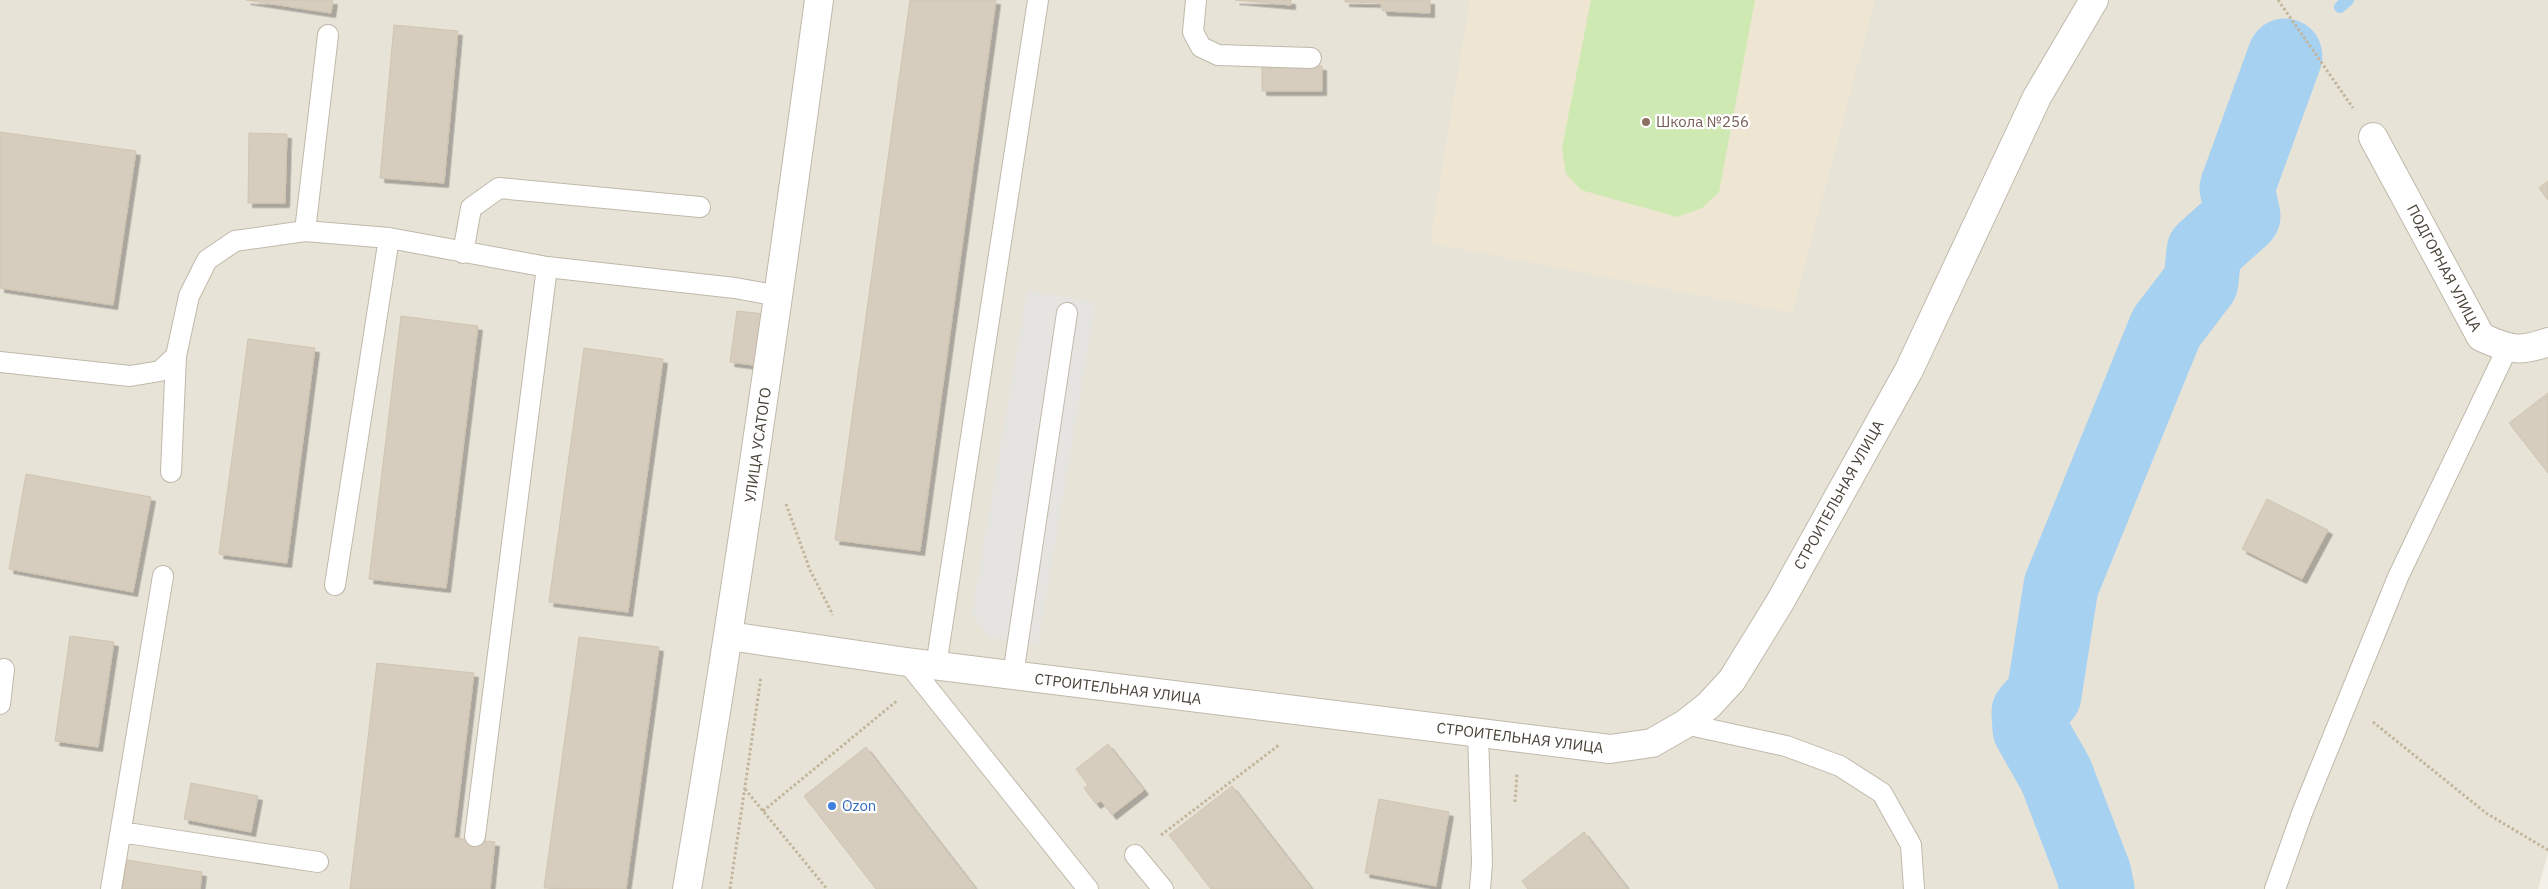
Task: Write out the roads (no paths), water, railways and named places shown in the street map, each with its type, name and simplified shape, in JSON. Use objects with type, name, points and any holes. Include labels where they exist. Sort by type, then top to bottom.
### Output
[{"type":"street","name":"УЛИЦА УСАТОГО","points":[[687,889],[730,636],[780,296],[819,0]]},
{"type":"street","name":"СТРОИТЕЛЬНАЯ УЛИЦА","points":[[730,636],[856,655],[922,669],[1013,676],[1318,715],[1610,749],[1652,743],[1685,724],[1709,705],[1732,680],[1780,602],[1909,370],[2037,97],[2094,0]]},
{"type":"street","name":"ПОДГОРНАЯ УЛИЦА","points":[[2373,137],[2481,337],[2507,349],[2530,349],[2548,342]]},
{"type":"lane","points":[[1038,0],[922,669],[1088,889]]},
{"type":"lane","points":[[1196,0],[1193,32],[1201,47],[1218,55],[1311,58]]},
{"type":"lane","points":[[305,231],[328,35]]},
{"type":"lane","points":[[463,253],[470,208],[499,188],[700,208]]},
{"type":"lane","points":[[171,472],[176,356],[188,296],[208,260],[235,241],[305,231],[389,238],[547,267],[734,288],[780,296]]},
{"type":"lane","points":[[335,586],[389,238]]},
{"type":"lane","points":[[475,836],[547,267]]},
{"type":"lane","points":[[1013,676],[1067,313]]},
{"type":"lane","points":[[2275,889],[2302,813],[2398,577],[2507,349]]},
{"type":"lane","points":[[0,362],[130,376],[160,371],[176,356]]},
{"type":"lane","points":[[111,889],[163,576]]},
{"type":"lane","points":[[0,704],[4,669]]},
{"type":"lane","points":[[1685,724],[1786,746],[1840,766],[1882,793],[1911,845],[1914,889]]},
{"type":"lane","points":[[1478,733],[1482,863],[1480,889]]},
{"type":"lane","points":[[121,832],[318,862]]},
{"type":"lane","points":[[1135,855],[1163,889]]},
{"type":"waterway","points":[[2340,7],[2348,0]]},
{"type":"waterway","points":[[2097,889],[2094,874],[2056,775],[2030,729],[2029,712],[2044,695],[2061,586],[2166,328],[2201,282],[2204,251],[2243,216],[2237,188],[2285,56]]},
{"type":"place","name":"Школа №256","points":[[1646,122]]},
{"type":"place","name":"Ozon","points":[[832,806]]}]
